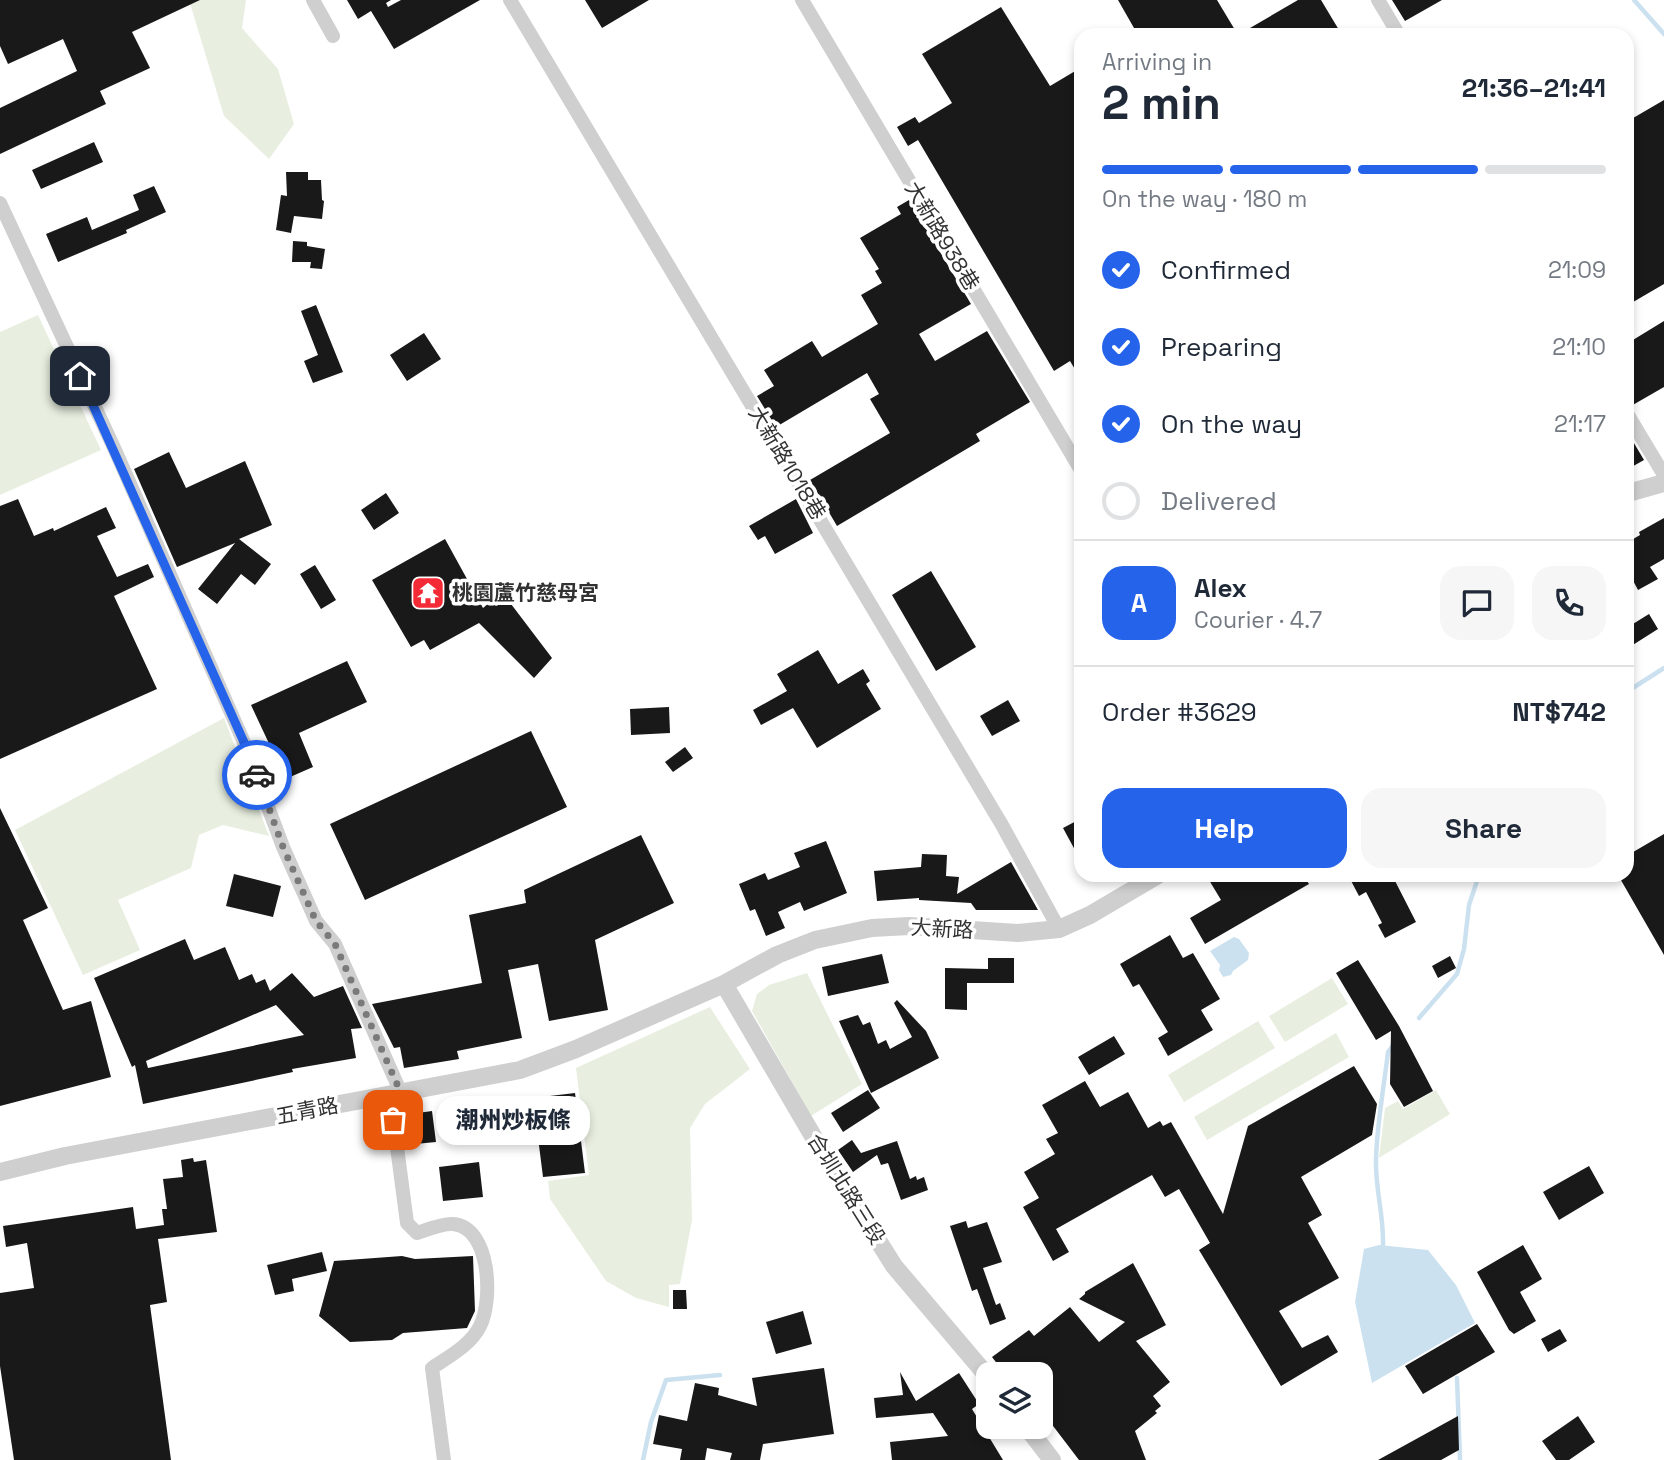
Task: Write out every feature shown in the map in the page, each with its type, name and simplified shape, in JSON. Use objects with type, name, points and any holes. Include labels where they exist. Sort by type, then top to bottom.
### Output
[{"type":"street","points":[[313,0],[334,36]]},
{"type":"street","name":"大新路1018巷","points":[[510,0],[1002,825],[1059,929]]},
{"type":"street","name":"大新路938巷","points":[[802,0],[1074,459]]},
{"type":"street","points":[[1378,0],[1395,28]]},
{"type":"street","points":[[0,202],[115,450],[243,740],[283,847],[316,921],[335,944],[396,1094],[407,1223],[417,1233],[452,1223],[464,1227],[479,1243],[488,1272],[488,1299],[480,1327],[462,1348],[432,1368],[444,1460]]},
{"type":"street","points":[[1634,425],[1664,475]]},
{"type":"street","points":[[1634,492],[1664,483]]},
{"type":"street","name":"大新路","points":[[724,984],[777,955],[815,940],[872,928],[909,926],[1018,933],[1059,929],[1090,915],[1146,882]]},
{"type":"street","name":"五青路","points":[[0,1172],[65,1156],[520,1070],[576,1049],[724,984]]},
{"type":"street","name":"合圳北路三段","points":[[724,984],[820,1148],[894,1266],[976,1363]]},
{"type":"street","points":[[1036,1439],[1052,1460]]},
{"type":"green space","points":[[189,0],[246,0],[242,28],[278,69],[294,124],[269,159],[224,116]]},
{"type":"green space","points":[[38,315],[101,450],[0,495],[0,332]]},
{"type":"green space","points":[[224,718],[269,836],[223,825],[199,835],[191,868],[118,900],[140,950],[83,975],[15,830]]},
{"type":"green space","points":[[807,973],[862,1084],[811,1116],[752,1011],[757,994],[769,985]]},
{"type":"green space","points":[[1332,978],[1348,1004],[1285,1042],[1269,1016]]},
{"type":"green space","points":[[710,1007],[750,1069],[705,1104],[690,1128],[692,1220],[680,1284],[669,1285],[669,1307],[636,1298],[606,1281],[550,1199],[548,1181],[589,1175],[576,1068]]},
{"type":"green space","points":[[1258,1021],[1275,1048],[1184,1102],[1168,1075]]},
{"type":"green space","points":[[1336,1033],[1349,1057],[1207,1140],[1194,1117]]},
{"type":"green space","points":[[1436,1090],[1450,1114],[1379,1158],[1385,1108],[1398,1101],[1403,1109]]},
{"type":"water","points":[[1234,937],[1239,939],[1249,953],[1248,960],[1231,975],[1223,977],[1219,970],[1220,965],[1210,951]]},
{"type":"water","points":[[1379,1245],[1428,1250],[1456,1285],[1475,1323],[1372,1383],[1355,1302],[1364,1249]]},
{"type":"building","points":[[0,0],[200,0],[132,32],[150,68],[100,91],[106,104],[0,154],[0,108],[77,71],[63,39],[8,64],[0,46]]},
{"type":"building","points":[[347,0],[391,0],[386,3],[388,7],[401,0],[480,0],[394,49],[371,11],[358,19]]},
{"type":"building","points":[[585,0],[649,0],[602,28]]},
{"type":"building","points":[[1118,0],[1217,0],[1234,28],[1134,28]]},
{"type":"building","points":[[1298,0],[1321,0],[1338,28],[1250,28]]},
{"type":"building","points":[[1392,0],[1442,0],[1405,21]]},
{"type":"building","points":[[1001,7],[1050,86],[1074,72],[1074,368],[1070,361],[1054,371],[918,140],[908,146],[897,127],[915,117],[919,123],[952,103],[922,54]]},
{"type":"building","points":[[1664,100],[1664,284],[1634,302],[1634,118]]},
{"type":"building","points":[[94,142],[103,162],[41,189],[32,170]]},
{"type":"building","points":[[286,172],[308,172],[308,180],[321,180],[324,201],[322,219],[294,216],[291,233],[276,230],[281,195],[287,196]]},
{"type":"building","points":[[154,186],[166,212],[126,230],[127,233],[58,262],[46,234],[87,217],[92,230],[139,210],[133,195]]},
{"type":"building","points":[[909,200],[971,304],[919,334],[935,361],[987,331],[1030,402],[976,434],[980,441],[837,526],[810,480],[890,433],[870,399],[879,394],[867,373],[776,427],[757,396],[774,386],[764,370],[812,341],[822,357],[878,324],[861,295],[882,283],[875,271],[879,269],[860,238],[901,214],[897,207]]},
{"type":"building","points":[[293,241],[307,242],[307,246],[325,249],[322,269],[310,268],[311,262],[292,262]]},
{"type":"building","points":[[316,305],[343,372],[313,383],[304,361],[318,355],[301,311]]},
{"type":"building","points":[[1664,321],[1664,387],[1634,404],[1634,339]]},
{"type":"building","points":[[424,333],[441,359],[407,381],[390,355]]},
{"type":"building","points":[[1634,443],[1644,460],[1634,466]]},
{"type":"building","points":[[169,452],[186,488],[245,461],[272,525],[239,539],[271,564],[255,585],[241,574],[217,604],[198,589],[235,543],[177,567],[134,469]]},
{"type":"building","points":[[386,493],[399,513],[374,530],[361,510]]},
{"type":"building","points":[[18,499],[34,536],[53,528],[54,531],[106,507],[116,528],[97,536],[117,577],[148,564],[154,577],[114,596],[157,689],[0,759],[0,506]]},
{"type":"building","points":[[796,499],[813,533],[775,554],[765,536],[758,540],[749,526]]},
{"type":"building","points":[[1664,518],[1664,559],[1650,567],[1658,579],[1638,590],[1634,582],[1634,538],[1640,535],[1639,532]]},
{"type":"building","name":"桃園蘆竹慈母宮","points":[[445,539],[483,608],[502,592],[552,658],[534,678],[479,623],[430,650],[424,640],[411,647],[372,580]]},
{"type":"building","points":[[315,565],[336,600],[321,609],[300,574]]},
{"type":"building","points":[[931,571],[976,647],[936,671],[892,595]]},
{"type":"building","points":[[1649,614],[1658,629],[1634,644],[1634,623]]},
{"type":"building","points":[[818,650],[838,684],[863,669],[870,681],[866,684],[881,709],[817,748],[793,708],[761,725],[753,710],[787,691],[777,674]]},
{"type":"building","points":[[347,661],[367,702],[299,733],[313,767],[274,784],[263,757],[273,752],[251,705]]},
{"type":"building","points":[[1008,700],[1020,721],[992,736],[980,716]]},
{"type":"building","points":[[669,707],[670,733],[631,735],[630,709]]},
{"type":"building","points":[[531,731],[567,807],[365,900],[330,824]]},
{"type":"building","points":[[685,747],[693,758],[673,772],[665,762]]},
{"type":"building","points":[[0,808],[48,908],[23,920],[63,1010],[91,1001],[111,1077],[0,1106]]},
{"type":"building","points":[[1074,822],[1074,848],[1063,828]]},
{"type":"building","points":[[1664,834],[1664,955],[1622,882],[1634,882],[1634,852]]},
{"type":"building","points":[[641,835],[674,903],[595,940],[608,1010],[549,1021],[538,964],[508,970],[522,1038],[457,1051],[459,1059],[404,1068],[400,1047],[394,1048],[372,1004],[482,983],[469,915],[526,903],[524,890]]},
{"type":"building","points":[[826,841],[847,893],[804,911],[800,902],[778,912],[785,928],[766,936],[755,909],[750,911],[739,884],[765,873],[768,880],[800,867],[794,853]]},
{"type":"building","points":[[922,854],[947,855],[946,876],[959,877],[957,894],[1011,862],[1038,910],[976,910],[971,903],[919,898],[877,901],[874,871],[921,867]]},
{"type":"building","points":[[234,874],[281,886],[273,917],[226,906]]},
{"type":"building","points":[[1210,882],[1309,884],[1205,944],[1190,918],[1221,900]]},
{"type":"building","points":[[1352,882],[1396,882],[1416,922],[1385,938],[1378,925],[1382,923],[1366,892],[1359,896]]},
{"type":"building","points":[[1170,935],[1183,958],[1193,953],[1220,999],[1201,1010],[1213,1030],[1168,1056],[1158,1038],[1168,1032],[1139,984],[1133,987],[1120,964]]},
{"type":"building","points":[[185,939],[194,960],[225,947],[239,980],[252,974],[256,983],[265,979],[270,991],[292,973],[314,997],[343,986],[362,1028],[351,1029],[356,1058],[292,1069],[293,1072],[143,1104],[135,1065],[132,1067],[94,978]],"holes":[[[276,1005],[304,1035],[148,1068],[146,1061]]]},
{"type":"building","points":[[882,954],[889,983],[828,996],[822,967]]},
{"type":"building","points":[[1450,956],[1456,968],[1438,978],[1432,966]]},
{"type":"building","points":[[988,958],[1014,958],[1014,983],[967,983],[967,1010],[945,1009],[945,968],[988,969]]},
{"type":"building","points":[[1358,960],[1399,1026],[1433,1091],[1404,1107],[1390,1084],[1391,1031],[1376,1040],[1336,973]]},
{"type":"building","points":[[897,1000],[926,1031],[939,1058],[871,1093],[839,1021],[858,1015],[863,1025],[870,1022],[878,1044],[886,1040],[890,1049],[912,1037],[894,1003]]},
{"type":"building","points":[[1114,1036],[1125,1054],[1089,1075],[1078,1057]]},
{"type":"building","points":[[1354,1066],[1377,1104],[1372,1135],[1301,1177],[1322,1215],[1308,1223],[1339,1278],[1279,1311],[1302,1348],[1328,1335],[1338,1352],[1281,1386],[1199,1250],[1210,1243],[1179,1189],[1165,1197],[1152,1175],[1056,1229],[1069,1252],[1053,1261],[1023,1207],[1039,1198],[1024,1172],[1055,1154],[1046,1139],[1058,1133],[1042,1105],[1085,1081],[1100,1107],[1128,1092],[1148,1128],[1160,1121],[1163,1126],[1171,1122],[1223,1214],[1248,1126]]},
{"type":"building","points":[[868,1090],[880,1108],[843,1132],[831,1113]]},
{"type":"building","points":[[575,1093],[585,1173],[543,1177],[533,1098]]},
{"type":"building","points":[[432,1111],[436,1142],[415,1144],[411,1114]]},
{"type":"building","points":[[852,1140],[861,1153],[897,1141],[910,1179],[916,1176],[917,1180],[924,1177],[928,1190],[901,1200],[888,1163],[881,1165],[877,1155],[853,1172],[838,1150]]},
{"type":"building","points":[[193,1158],[194,1162],[206,1160],[217,1232],[158,1239],[167,1302],[150,1305],[171,1460],[14,1460],[0,1366],[0,1293],[34,1288],[27,1243],[6,1247],[3,1226],[133,1207],[136,1229],[164,1225],[162,1209],[167,1209],[163,1179],[183,1177],[181,1160]]},
{"type":"building","points":[[479,1162],[483,1197],[443,1201],[439,1167]]},
{"type":"building","points":[[1589,1166],[1604,1193],[1559,1220],[1543,1192]]},
{"type":"building","points":[[966,1221],[968,1228],[987,1222],[1002,1262],[983,1268],[996,1305],[1000,1303],[1006,1319],[990,1325],[977,1289],[972,1291],[950,1226]]},
{"type":"building","points":[[1523,1245],[1542,1279],[1520,1292],[1536,1321],[1514,1334],[1509,1330],[1477,1272]]},
{"type":"building","points":[[322,1252],[327,1271],[292,1279],[294,1291],[275,1295],[267,1265]]},
{"type":"building","points":[[402,1256],[415,1259],[473,1256],[475,1311],[467,1328],[403,1333],[392,1340],[350,1342],[319,1316],[334,1261]]},
{"type":"building","points":[[1133,1263],[1166,1325],[1136,1341],[1170,1382],[1153,1396],[1161,1406],[1155,1411],[1157,1413],[1135,1431],[1146,1460],[1079,1460],[1053,1426],[1053,1362],[996,1362],[992,1357],[1029,1330],[1034,1336],[1070,1307],[1099,1342],[1125,1322],[1079,1299],[1085,1292]]},
{"type":"building","points":[[673,1290],[686,1290],[687,1309],[673,1309]]},
{"type":"building","points":[[803,1311],[812,1344],[776,1354],[766,1322]]},
{"type":"building","points":[[1477,1324],[1495,1352],[1423,1394],[1405,1366]]},
{"type":"building","points":[[1560,1329],[1567,1341],[1548,1352],[1541,1339]]},
{"type":"building","points":[[824,1368],[834,1434],[763,1444],[760,1460],[730,1460],[732,1453],[707,1448],[705,1460],[680,1460],[682,1449],[653,1444],[659,1415],[687,1421],[695,1383],[719,1388],[718,1395],[757,1406],[752,1378]]},
{"type":"building","points":[[900,1372],[916,1401],[959,1373],[976,1399],[976,1406],[972,1409],[976,1416],[976,1439],[990,1439],[1003,1460],[892,1460],[890,1442],[948,1436],[933,1413],[876,1418],[874,1398],[903,1395]]},
{"type":"building","points":[[1458,1416],[1459,1450],[1441,1460],[1378,1460]]},
{"type":"building","points":[[1578,1416],[1595,1442],[1569,1460],[1556,1460],[1542,1441]]},
{"type":"waterway","points":[[1634,0],[1664,34]]},
{"type":"waterway","points":[[1634,687],[1664,668]]},
{"type":"waterway","points":[[1419,1018],[1457,974],[1464,949],[1469,905],[1477,882]]},
{"type":"waterway","points":[[1383,1245],[1376,1170],[1377,1146],[1388,1052],[1394,1044]]},
{"type":"waterway","points":[[643,1460],[651,1422],[666,1380],[720,1375]]},
{"type":"waterway","points":[[1457,1378],[1460,1460]]},
{"type":"way so far","points":[[257,775],[283,847],[316,921],[335,944],[401,1093],[390,1094],[393,1120]]},
{"type":"place","name":"桃園蘆竹慈母宮","points":[[428,593]]},
{"type":"place","name":"潮州炒板條","points":[[393,1120]]},
{"type":"route","points":[[80,376],[257,775]]}]
